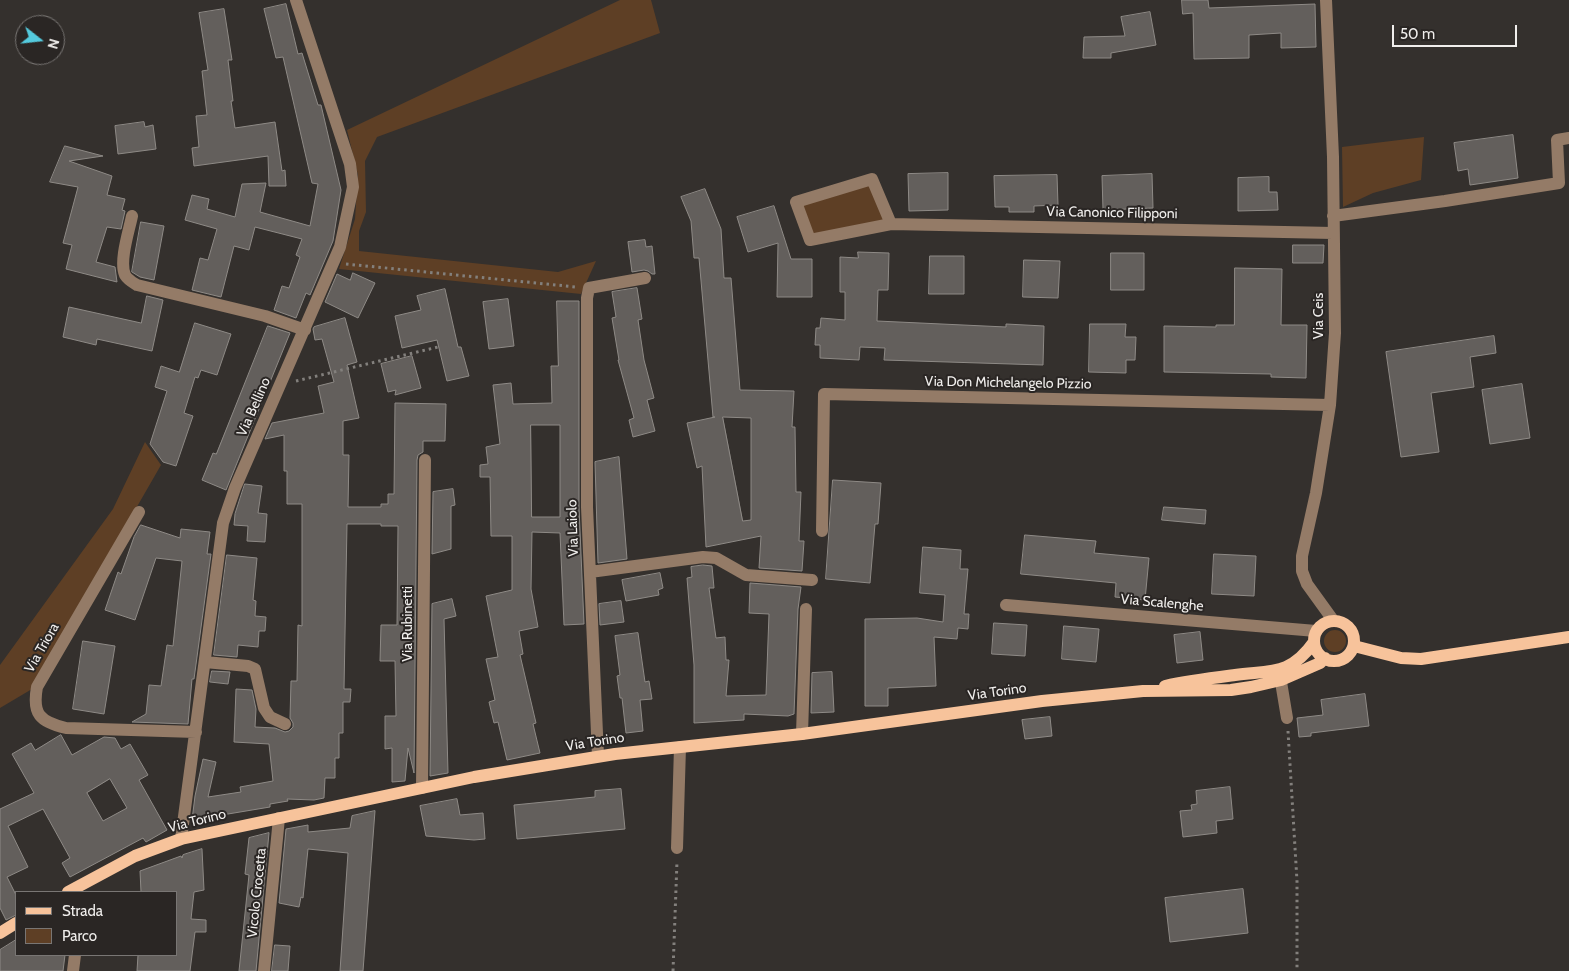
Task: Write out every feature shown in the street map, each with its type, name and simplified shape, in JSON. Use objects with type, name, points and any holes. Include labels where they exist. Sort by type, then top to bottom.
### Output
[{"type":"main road","points":[[1332,620],[1345,624],[1350,628],[1353,633],[1354,646],[1351,652],[1340,660],[1334,661],[1325,658],[1316,650],[1315,637],[1326,622],[1332,620]]},
{"type":"main road","name":"Via Torino","points":[[1280,675],[1307,652],[1315,637]]},
{"type":"main road","points":[[1354,646],[1401,658],[1420,659],[1569,638]]},
{"type":"main road","name":"Via Torino","points":[[83,888],[135,856],[181,839],[474,777],[598,756],[802,734],[1042,701],[1143,691],[1212,692],[1231,690],[1251,687],[1280,675],[1320,663],[1325,658]]},
{"type":"main road","points":[[0,933],[15,924]]},
{"type":"street","name":"Via Bellino","points":[[181,839],[223,523],[235,488],[340,247],[353,187],[350,164],[296,0]]},
{"type":"street","name":"Via Ceis","points":[[1326,0],[1333,157],[1335,333],[1330,405],[1316,493],[1302,556],[1302,571],[1307,584],[1332,620]]},
{"type":"street","points":[[1333,216],[1559,183],[1557,140],[1569,138]]},
{"type":"street","name":"Via Canonico Filipponi","points":[[891,224],[872,179],[796,202],[810,240],[891,224],[1333,233]]},
{"type":"street","points":[[132,216],[123,264],[125,274],[130,281],[264,316],[305,330]]},
{"type":"street","points":[[588,293],[645,278]]},
{"type":"street","name":"Via Laiolo","points":[[588,293],[587,507],[598,756]]},
{"type":"street","name":"Via Don Michelangelo Pizzio","points":[[822,531],[824,394],[1330,405]]},
{"type":"street","name":"Via Rubinetti","points":[[422,788],[425,460]]},
{"type":"street","name":"Via Triora","points":[[139,512],[36,687],[34,703],[40,717],[53,725],[66,728],[196,732]]},
{"type":"street","points":[[590,572],[703,557],[716,558],[746,575],[812,580]]},
{"type":"street","name":"Via Scalenghe","points":[[1006,605],[1315,637]]},
{"type":"street","points":[[802,734],[806,609]]},
{"type":"street","points":[[205,662],[248,666],[255,669],[264,708],[270,717],[285,724]]},
{"type":"street","points":[[1280,675],[1287,718]]},
{"type":"street","points":[[677,848],[680,747]]},
{"type":"street","name":"Vicolo Crocetta","points":[[264,971],[279,818]]},
{"type":"street","points":[[73,971],[75,956]]},
{"type":"path","points":[[333,262],[481,276],[588,293]]},
{"type":"path","points":[[280,385],[438,347]]},
{"type":"path","points":[[1287,718],[1297,881],[1298,971]]},
{"type":"path","points":[[673,971],[677,848]]},
{"type":"green space","points":[[620,0],[651,0],[660,33],[377,137],[365,161],[366,212],[359,231],[359,251],[558,272],[596,261],[581,294],[339,269],[355,219],[358,175],[347,130]]},
{"type":"green space","points":[[1424,137],[1421,180],[1373,193],[1343,207],[1342,147]]},
{"type":"green space","points":[[872,179],[891,224],[810,240],[796,202]]},
{"type":"green space","points":[[145,442],[161,465],[32,689],[0,708],[0,665],[113,509]]},
{"type":"green space","points":[[1335,630],[1343,633],[1346,641],[1343,649],[1335,652],[1327,649],[1324,641],[1327,633]]},
{"type":"building","points":[[1182,0],[1208,0],[1209,8],[1315,4],[1316,47],[1281,48],[1281,33],[1249,35],[1249,58],[1194,59],[1193,13],[1183,14]]},
{"type":"building","points":[[286,4],[298,54],[302,53],[318,105],[321,105],[341,190],[333,241],[310,295],[306,293],[296,318],[274,310],[282,286],[289,288],[300,257],[296,255],[302,239],[255,227],[249,250],[234,246],[221,297],[192,290],[200,258],[208,260],[217,229],[185,220],[192,195],[209,199],[207,209],[235,217],[242,184],[266,183],[260,212],[310,226],[318,184],[312,183],[283,57],[276,58],[264,9]]},
{"type":"building","points":[[224,9],[232,60],[228,60],[235,128],[275,122],[282,171],[285,170],[286,186],[269,186],[268,156],[194,166],[192,148],[199,147],[196,116],[207,115],[202,71],[208,70],[199,13]]},
{"type":"building","points":[[1150,12],[1156,45],[1111,53],[1111,58],[1083,58],[1084,37],[1125,36],[1121,17]]},
{"type":"building","points":[[144,122],[145,127],[153,125],[156,149],[118,154],[115,126]]},
{"type":"building","points":[[1513,135],[1518,178],[1470,185],[1468,169],[1458,171],[1454,143]]},
{"type":"building","points":[[65,146],[103,156],[69,161],[112,176],[107,195],[125,199],[122,210],[125,211],[121,229],[107,227],[96,262],[115,267],[117,282],[66,269],[72,245],[63,243],[78,187],[50,182]]},
{"type":"building","points":[[948,173],[948,210],[909,211],[908,174]]},
{"type":"building","points":[[1152,174],[1153,208],[1103,210],[1102,176]]},
{"type":"building","points":[[1057,175],[1058,205],[1034,206],[1034,212],[1009,212],[1009,207],[995,207],[994,176]]},
{"type":"building","points":[[1269,177],[1269,192],[1277,192],[1278,210],[1238,211],[1238,178]]},
{"type":"building","points":[[705,189],[721,229],[724,278],[731,278],[740,390],[794,391],[792,427],[795,427],[796,492],[801,492],[799,541],[804,541],[802,571],[759,568],[761,536],[706,547],[702,466],[697,468],[687,423],[715,417],[713,417],[699,258],[694,258],[691,221],[681,197]],"holes":[[[723,417],[751,418],[751,520],[743,521]]]},
{"type":"building","points":[[774,206],[791,259],[812,259],[812,297],[777,297],[778,243],[748,252],[737,217]]},
{"type":"building","points":[[141,222],[164,226],[154,280],[140,277],[132,272]]},
{"type":"building","points":[[645,240],[646,247],[652,246],[655,274],[644,270],[632,272],[628,242]]},
{"type":"building","points":[[1293,245],[1324,245],[1323,263],[1293,263]]},
{"type":"building","points":[[858,252],[889,253],[888,290],[878,290],[877,321],[1006,327],[1006,324],[1044,326],[1043,365],[884,360],[885,348],[860,347],[859,360],[820,358],[820,345],[815,345],[816,328],[820,328],[821,318],[845,320],[845,292],[840,292],[840,257],[858,258]]},
{"type":"building","points":[[1111,253],[1144,253],[1144,290],[1111,290]]},
{"type":"building","points":[[930,256],[964,256],[964,294],[929,294]]},
{"type":"building","points":[[1024,260],[1060,261],[1058,298],[1023,297]]},
{"type":"building","points":[[1235,268],[1282,269],[1281,325],[1307,325],[1306,378],[1271,377],[1271,374],[1164,372],[1164,326],[1216,327],[1216,325],[1234,325]]},
{"type":"building","points":[[353,273],[375,283],[358,318],[325,302],[337,274],[350,280]]},
{"type":"building","points":[[637,288],[642,319],[638,320],[644,360],[654,398],[647,400],[655,431],[633,437],[629,420],[634,418],[618,360],[612,318],[616,317],[612,292]]},
{"type":"building","points":[[445,289],[458,347],[461,347],[469,376],[447,381],[437,340],[402,348],[395,316],[421,310],[417,296]]},
{"type":"building","points":[[147,296],[163,300],[152,351],[97,339],[96,345],[63,337],[69,307],[141,323]]},
{"type":"building","points":[[508,299],[514,346],[489,349],[483,302]]},
{"type":"building","points":[[557,301],[579,301],[579,507],[584,624],[564,625],[560,533],[532,532],[531,589],[538,627],[519,631],[523,654],[520,655],[536,723],[533,724],[540,753],[507,760],[498,722],[494,723],[489,702],[495,700],[486,659],[498,657],[486,596],[512,590],[512,536],[491,536],[490,477],[480,477],[480,465],[488,464],[486,447],[500,444],[493,385],[511,383],[513,404],[552,403],[551,366],[558,366]],"holes":[[[531,425],[560,425],[560,517],[532,517]]]},
{"type":"building","points":[[345,318],[357,362],[347,365],[359,418],[343,421],[343,455],[349,455],[348,507],[381,507],[381,504],[388,504],[388,494],[394,494],[395,403],[446,404],[445,441],[423,441],[423,452],[418,455],[417,460],[414,773],[408,748],[405,781],[392,782],[392,748],[385,749],[385,716],[396,716],[395,661],[380,661],[381,625],[397,625],[398,526],[347,524],[344,689],[351,689],[350,702],[343,702],[343,733],[339,733],[339,758],[335,758],[335,778],[325,778],[324,798],[314,800],[287,799],[288,801],[270,804],[270,807],[192,820],[203,759],[216,762],[208,797],[241,792],[240,787],[273,781],[269,744],[234,742],[236,689],[252,690],[256,709],[255,727],[275,728],[285,732],[293,727],[290,718],[291,681],[297,681],[298,625],[302,626],[302,504],[287,504],[287,471],[284,471],[284,435],[265,439],[272,423],[324,413],[318,386],[334,382],[322,339],[315,340],[313,329],[314,327]]},
{"type":"building","points":[[195,323],[231,334],[217,375],[201,370],[198,378],[195,377],[184,413],[193,416],[176,466],[163,462],[150,444],[167,391],[155,387],[161,366],[179,372]]},
{"type":"building","points":[[1090,324],[1126,324],[1125,337],[1136,337],[1135,360],[1126,360],[1126,373],[1089,372]]},
{"type":"building","points":[[268,326],[290,333],[226,490],[202,480],[213,453],[216,454]]},
{"type":"building","points":[[1494,336],[1496,353],[1470,357],[1474,387],[1431,393],[1439,452],[1401,457],[1386,352]]},
{"type":"building","points":[[412,356],[421,388],[395,395],[396,390],[388,392],[381,364]]},
{"type":"building","points":[[1522,384],[1530,438],[1490,444],[1482,390]]},
{"type":"building","points":[[619,457],[627,559],[598,563],[595,462]]},
{"type":"building","points":[[833,480],[881,483],[878,524],[875,524],[870,583],[826,579]]},
{"type":"building","points":[[245,484],[262,486],[258,513],[267,514],[265,542],[247,541],[248,526],[234,525],[235,514]]},
{"type":"building","points":[[453,489],[455,505],[451,506],[451,549],[432,554],[433,492]]},
{"type":"building","points":[[1164,507],[1206,510],[1205,524],[1162,520]]},
{"type":"building","points":[[141,525],[180,538],[181,529],[210,532],[207,554],[211,554],[194,679],[192,679],[188,724],[132,722],[146,714],[149,685],[161,686],[167,645],[173,646],[182,561],[156,558],[135,620],[105,610],[118,572],[121,574],[134,537]]},
{"type":"building","points":[[1025,535],[1096,541],[1094,553],[1149,558],[1145,600],[1115,597],[1116,583],[1021,574]]},
{"type":"building","points":[[923,547],[961,550],[960,569],[968,569],[964,614],[969,614],[968,629],[958,628],[957,639],[934,637],[936,686],[888,688],[888,706],[865,706],[865,619],[917,618],[943,622],[945,595],[920,593]]},
{"type":"building","points":[[1214,554],[1256,556],[1254,596],[1212,594]]},
{"type":"building","points":[[227,555],[257,558],[253,600],[256,601],[255,616],[266,617],[265,631],[259,631],[258,647],[238,645],[237,657],[214,655]]},
{"type":"building","points":[[712,566],[714,588],[709,588],[716,638],[725,637],[726,660],[729,660],[726,696],[766,695],[769,614],[749,613],[750,583],[801,587],[798,609],[794,714],[788,716],[744,714],[744,720],[694,723],[694,665],[687,578],[692,577],[691,567]]},
{"type":"building","points":[[660,573],[663,588],[658,590],[659,595],[626,601],[622,580]]},
{"type":"building","points":[[452,599],[456,616],[444,619],[448,773],[430,776],[432,604]]},
{"type":"building","points":[[621,601],[624,622],[600,625],[599,604]]},
{"type":"building","points":[[994,623],[1027,625],[1025,656],[992,654]]},
{"type":"building","points":[[1064,626],[1099,629],[1096,662],[1062,659]]},
{"type":"building","points":[[1200,632],[1203,660],[1177,663],[1174,635]]},
{"type":"building","points":[[638,633],[645,682],[649,681],[652,699],[640,700],[643,731],[626,733],[622,698],[620,698],[617,676],[620,675],[615,636]]},
{"type":"building","points":[[83,641],[115,646],[104,714],[73,709]]},
{"type":"building","points":[[212,671],[230,672],[228,684],[210,682]]},
{"type":"building","points":[[832,672],[834,712],[811,713],[812,673]]},
{"type":"building","points":[[1365,694],[1369,726],[1311,733],[1311,736],[1299,737],[1297,718],[1323,715],[1321,700]]},
{"type":"building","points":[[1050,717],[1052,736],[1025,739],[1022,720]]},
{"type":"building","points":[[61,735],[72,755],[104,737],[115,738],[121,749],[130,744],[148,775],[139,780],[167,830],[146,842],[143,838],[70,877],[62,863],[70,858],[43,809],[8,826],[28,867],[7,877],[15,893],[15,916],[6,920],[0,908],[0,809],[34,793],[12,754],[31,743],[35,750]],"holes":[[[110,779],[127,808],[103,821],[87,793]]]},
{"type":"building","points":[[1230,787],[1233,819],[1216,821],[1217,833],[1183,837],[1180,811],[1192,810],[1191,805],[1197,804],[1196,791]]},
{"type":"building","points":[[621,789],[625,829],[517,839],[514,805],[595,797],[595,791]]},
{"type":"building","points":[[457,799],[460,815],[483,813],[485,839],[474,840],[426,836],[420,806]]},
{"type":"building","points":[[375,811],[363,971],[340,971],[348,853],[308,849],[303,898],[301,897],[299,907],[279,903],[286,829],[308,825],[308,832],[350,828],[352,816]]},
{"type":"building","points":[[269,833],[256,971],[239,971],[249,875],[245,874],[249,838]]},
{"type":"building","points":[[202,849],[204,890],[194,892],[191,919],[206,920],[206,932],[195,932],[190,971],[137,971],[138,956],[178,956],[178,891],[141,891],[140,871],[181,856],[182,858],[183,855]]},
{"type":"building","points":[[1243,889],[1248,933],[1170,942],[1165,898]]},
{"type":"building","points":[[15,941],[15,956],[65,956],[63,971],[0,971],[0,950]]},
{"type":"building","points":[[275,945],[290,946],[288,971],[272,971]]}]
